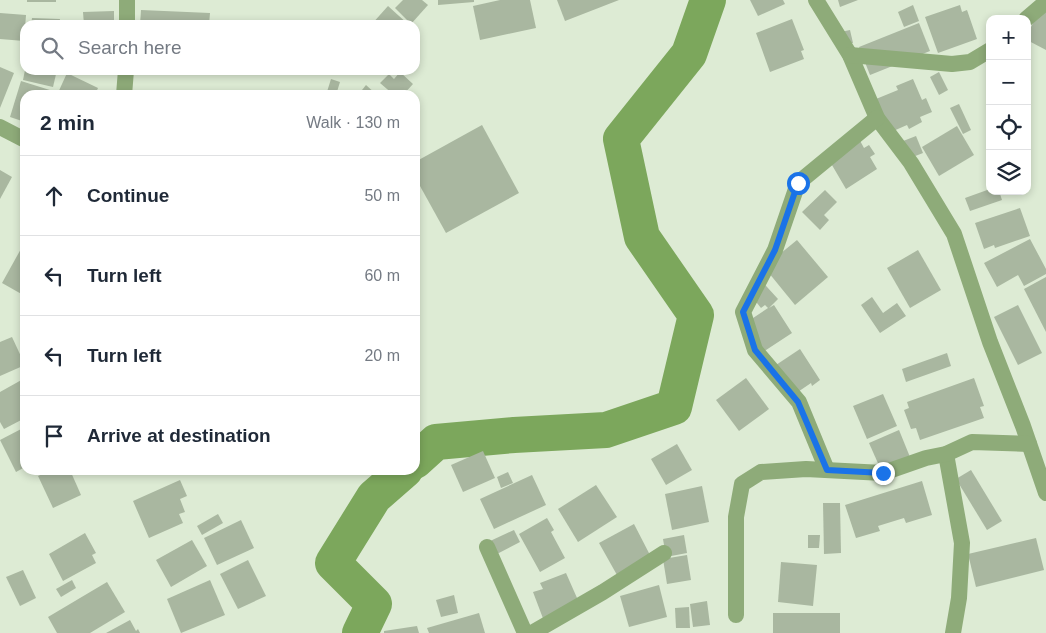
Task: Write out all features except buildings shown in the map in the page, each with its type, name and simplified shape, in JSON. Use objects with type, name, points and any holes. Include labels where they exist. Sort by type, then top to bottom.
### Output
[{"type":"street","points":[[127,0],[127,20]]},
{"type":"street","points":[[816,0],[850,55],[877,118],[910,163],[954,234],[990,342],[1046,494]]},
{"type":"street","points":[[1031,15],[1046,2]]},
{"type":"street","points":[[850,55],[952,64],[970,62],[986,52]]},
{"type":"street","points":[[124,90],[126,75]]},
{"type":"street","points":[[827,470],[798,402],[755,350],[743,312],[775,250],[798,183],[877,118]]},
{"type":"street","points":[[0,127],[20,137]]},
{"type":"street","points":[[736,616],[736,517],[742,484],[761,472],[806,469],[883,473],[926,458],[946,454],[972,442],[1029,444]]},
{"type":"street","points":[[946,454],[962,543],[958,598],[952,633]]},
{"type":"street","points":[[487,547],[525,633]]},
{"type":"street","points":[[532,633],[604,592],[664,553]]},
{"type":"waterway","points":[[420,456],[436,442],[606,430],[674,407],[696,315],[642,237],[621,139],[689,54],[708,0]]},
{"type":"waterway","points":[[360,633],[374,604],[333,563],[374,497],[399,475]]},
{"type":"route","points":[[798,183],[775,250],[743,312],[755,350],[798,402],[827,470],[883,473]]}]
